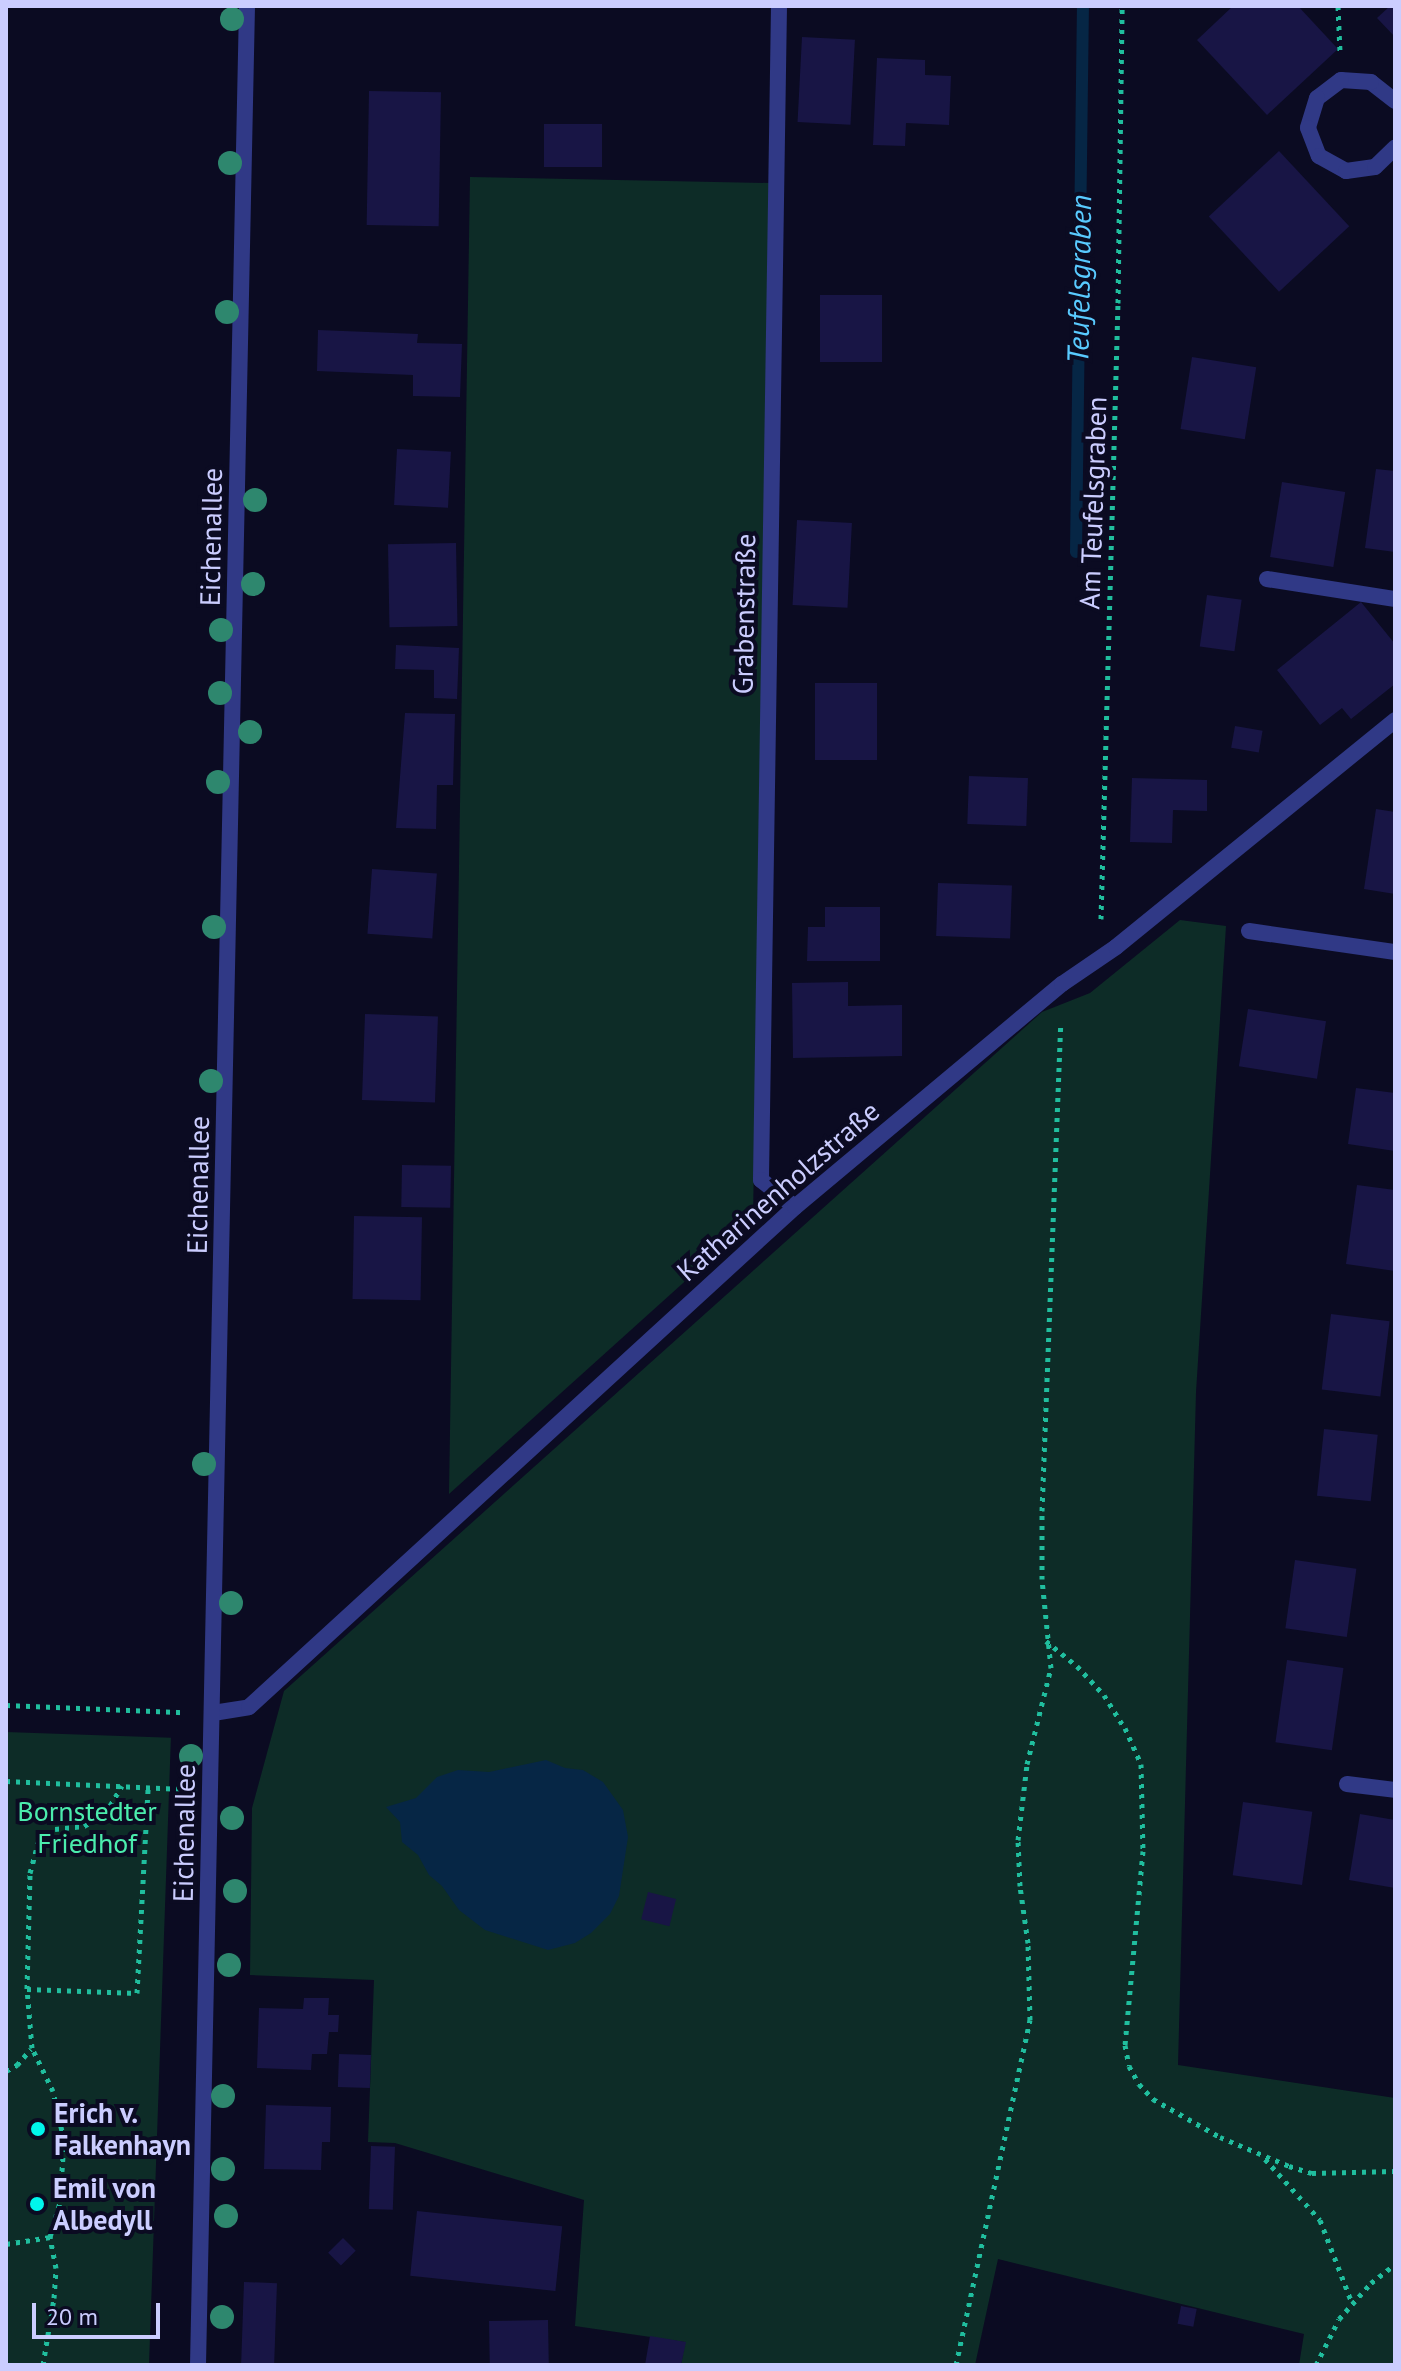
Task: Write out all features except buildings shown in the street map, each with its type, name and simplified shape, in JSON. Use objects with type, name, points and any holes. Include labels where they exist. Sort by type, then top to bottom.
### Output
[{"type":"street","name":"Eichenallee","points":[[198,2365],[247,6]]},
{"type":"street","name":"Grabenstraße","points":[[779,6],[761,1180],[795,1207]]},
{"type":"street","points":[[1395,101],[1371,82],[1341,80],[1317,98],[1310,112],[1308,128],[1319,156],[1331,166],[1361,172],[1375,167],[1395,148]]},
{"type":"street","points":[[1267,579],[1395,599]]},
{"type":"street","name":"Katharinenholzstraße","points":[[213,1713],[249,1707],[795,1207],[1062,984],[1116,947],[1395,720]]},
{"type":"street","points":[[1249,931],[1395,952]]},
{"type":"street","points":[[1347,1784],[1395,1790]]},
{"type":"path","name":"Am Teufelsgraben","points":[[1116,947],[1101,927],[1118,303],[1122,6]]},
{"type":"path","points":[[1338,6],[1341,80]]},
{"type":"path","points":[[956,2365],[1030,2020],[1028,1943],[1020,1886],[1018,1840],[1027,1764],[1051,1668],[1046,1640],[1042,1511],[1062,984]]},
{"type":"path","points":[[1046,1640],[1077,1666],[1104,1695],[1125,1728],[1141,1764],[1143,1851],[1125,2045],[1129,2066],[1139,2084],[1153,2099],[1265,2158],[1312,2173],[1395,2171]]},
{"type":"path","points":[[6,1705],[213,1713]]},
{"type":"path","points":[[6,1781],[212,1790]]},
{"type":"path","points":[[43,2365],[56,2268],[50,2237],[60,2201],[64,2140],[53,2091],[32,2048],[27,1989],[30,1873],[39,1840],[55,1829],[84,1826],[105,1814],[122,1786]]},
{"type":"path","points":[[27,1989],[137,1993],[148,1787]]},
{"type":"path","points":[[6,2071],[17,2065],[32,2048]]},
{"type":"path","points":[[1265,2158],[1320,2220],[1352,2303]]},
{"type":"path","points":[[6,2244],[50,2237]]},
{"type":"path","points":[[1316,2365],[1327,2338],[1352,2303],[1395,2264]]},
{"type":"green space","points":[[470,177],[769,183],[753,1220],[449,1494]]},
{"type":"green space","points":[[1180,920],[1226,926],[1196,1392],[1178,2065],[1395,2098],[1395,2365],[1299,2365],[1304,2334],[998,2259],[975,2365],[681,2365],[685,2342],[575,2326],[584,2200],[395,2143],[368,2142],[374,1980],[250,1975],[252,1808],[284,1691],[1042,1012],[1090,993]]},
{"type":"green space","name":"Bornstedter Friedhof","points":[[6,1732],[171,1738],[149,2365],[6,2365]]},
{"type":"water","points":[[546,1760],[565,1768],[583,1770],[603,1782],[623,1810],[628,1837],[619,1896],[610,1914],[591,1933],[575,1943],[548,1950],[485,1930],[459,1910],[442,1886],[429,1875],[418,1855],[402,1842],[400,1822],[386,1807],[416,1798],[437,1777],[458,1770],[489,1772]]},
{"type":"waterway","name":"Teufelsgraben","points":[[1076,552],[1083,6]]},
{"type":"place","name":"Erich v. Falkenhayn","points":[[38,2129]]},
{"type":"place","name":"Emil von Albedyll","points":[[37,2204]]}]
